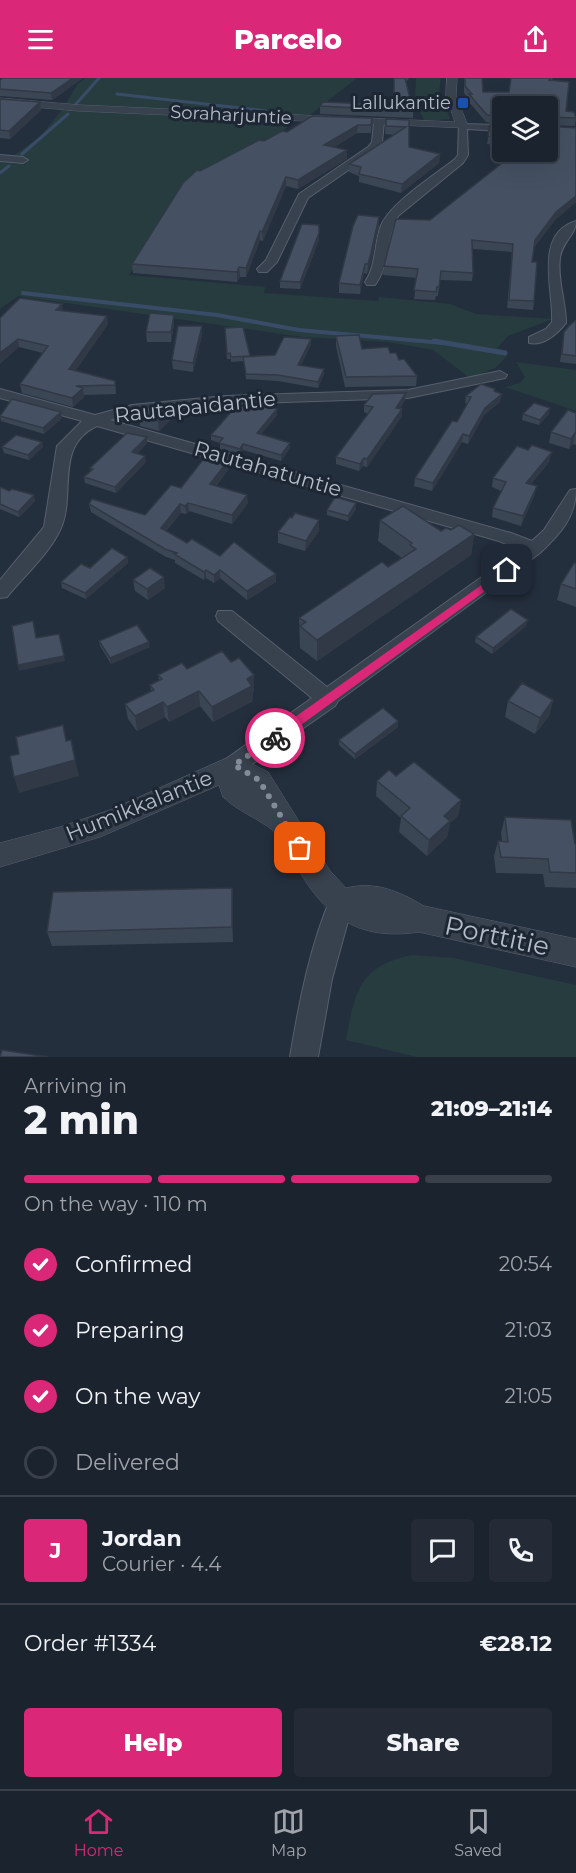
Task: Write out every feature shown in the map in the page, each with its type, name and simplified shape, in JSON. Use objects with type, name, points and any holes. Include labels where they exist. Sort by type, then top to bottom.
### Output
[{"type":"street","points":[[371,282],[377,274],[390,216],[459,161],[463,155],[462,126],[451,96],[452,78]]},
{"type":"street","name":"Soraharjuntie","points":[[0,101],[67,107],[462,126]]},
{"type":"street","points":[[263,269],[271,262],[303,196],[372,149],[377,142],[379,122]]},
{"type":"street","points":[[462,126],[492,128]]},
{"type":"street","points":[[0,158],[22,160]]},
{"type":"street","points":[[534,340],[556,329],[559,323],[551,265],[557,246],[576,224]]},
{"type":"street","name":"Rautapaidantie","points":[[0,592],[40,546],[53,527],[65,446],[82,427],[96,420],[119,411],[198,402],[408,394],[500,375]]},
{"type":"street","name":"Rautahatuntie","points":[[0,393],[506,537],[534,549]]},
{"type":"street","name":"Humikkalantie","points":[[0,855],[50,843],[136,811],[191,788],[234,765],[328,700],[534,549],[550,534],[576,494]]},
{"type":"street","points":[[225,616],[328,700]]},
{"type":"street","name":"Porttitie","points":[[234,765],[232,789],[244,802],[274,816],[290,832],[320,880],[341,903],[360,916],[393,922],[419,918],[576,953]]},
{"type":"street","points":[[304,1057],[322,962],[341,903]]},
{"type":"green space","points":[[86,78],[357,78],[310,115],[65,105],[78,83]]},
{"type":"green space","points":[[416,78],[441,78],[439,91],[450,119],[424,121],[415,98]]},
{"type":"green space","points":[[62,110],[294,121],[136,265],[129,275],[265,287],[264,293],[378,301],[379,297],[450,304],[476,314],[553,319],[508,336],[497,348],[504,350],[507,356],[495,368],[470,378],[433,350],[388,342],[303,337],[18,296],[0,309],[0,162],[19,164],[25,158],[13,156],[40,137]]},
{"type":"green space","points":[[516,362],[576,370],[576,411],[505,387],[520,383],[525,377]]},
{"type":"green space","points":[[412,955],[454,958],[576,985],[576,1057],[417,1057],[346,1040],[353,1008],[362,983],[381,966]]},
{"type":"building","points":[[3,78],[73,78],[51,93],[0,89],[0,80]]},
{"type":"building","points":[[394,78],[405,78],[413,111],[320,106],[323,102],[394,105]]},
{"type":"building","points":[[465,78],[482,78],[483,92],[509,92],[511,78],[550,78],[549,80],[569,82],[566,111],[574,112],[576,118],[558,117],[558,96],[492,96],[492,116],[487,115],[465,86]]},
{"type":"building","points":[[0,99],[40,102],[9,131],[0,130]]},
{"type":"building","points":[[312,116],[372,118],[371,125],[358,125],[324,145],[347,150],[298,180],[286,177],[262,232],[260,231],[246,268],[239,267],[237,272],[132,264],[183,183],[197,170],[200,171],[259,140],[264,141],[282,131],[287,132]]},
{"type":"building","points":[[386,119],[409,120],[409,147],[440,154],[402,184],[359,174],[361,167],[349,164],[406,127],[386,126]]},
{"type":"building","points":[[490,125],[492,125],[492,137],[488,136]]},
{"type":"building","points":[[558,127],[576,128],[576,196],[556,212],[535,240],[532,262],[537,262],[534,301],[509,300],[513,244],[472,240],[473,273],[441,271],[436,292],[414,290],[418,269],[384,266],[396,219],[430,220],[503,162],[558,162]]},
{"type":"building","points":[[358,215],[379,217],[368,264],[365,264],[360,285],[339,283],[353,226]]},
{"type":"building","points":[[302,224],[319,225],[319,233],[300,282],[280,281]]},
{"type":"building","points":[[20,298],[62,304],[56,310],[107,316],[69,369],[115,381],[115,385],[76,386],[83,388],[72,398],[20,384],[48,346],[18,339],[0,353],[0,318]]},
{"type":"building","points":[[150,313],[174,315],[171,332],[146,332]]},
{"type":"building","points":[[576,320],[576,356],[562,354],[564,332]]},
{"type":"building","points":[[178,326],[202,326],[193,363],[172,360]]},
{"type":"building","points":[[243,327],[250,356],[231,357],[230,353],[227,354],[225,328]]},
{"type":"building","points":[[359,335],[362,349],[388,347],[390,353],[396,353],[399,360],[404,359],[417,376],[346,377],[336,336]]},
{"type":"building","points":[[284,337],[311,339],[298,365],[324,369],[318,382],[278,375],[246,374],[243,357],[275,355]]},
{"type":"building","points":[[481,384],[502,394],[485,408],[469,436],[463,434],[433,483],[415,478],[452,421],[457,422],[471,397],[466,396]]},
{"type":"building","points":[[406,393],[396,408],[402,409],[367,459],[364,458],[360,464],[336,457],[373,407],[364,405],[373,394]]},
{"type":"building","points":[[12,399],[61,412],[43,428],[0,416]]},
{"type":"building","points":[[251,402],[277,409],[257,433],[290,443],[281,455],[243,444],[240,449],[219,443],[223,438],[211,435],[237,405],[252,409]]},
{"type":"building","points":[[534,403],[550,408],[540,420],[523,414]]},
{"type":"building","points":[[150,405],[169,410],[158,421],[139,416]]},
{"type":"building","points":[[568,410],[576,413],[576,433],[571,439],[551,432]]},
{"type":"building","points":[[127,433],[147,437],[132,452],[145,456],[115,487],[84,477],[93,469],[90,468]]},
{"type":"building","points":[[16,435],[42,442],[28,455],[2,447]]},
{"type":"building","points":[[532,445],[552,452],[526,483],[537,486],[523,516],[493,508],[506,482],[493,478],[517,446],[528,450]]},
{"type":"building","points":[[209,452],[230,458],[210,484],[247,495],[232,515],[188,503],[185,506],[180,504],[161,528],[187,543],[192,539],[220,556],[234,542],[276,574],[247,591],[220,570],[214,575],[206,570],[204,572],[174,554],[177,553],[165,549],[89,504],[92,499],[145,515],[171,485],[181,488]]},
{"type":"building","points":[[0,487],[9,491],[12,489],[34,495],[18,512],[0,504]]},
{"type":"building","points":[[335,497],[356,503],[348,516],[327,510]]},
{"type":"building","points":[[403,506],[441,531],[446,528],[451,530],[459,525],[474,534],[317,640],[300,626],[306,622],[299,618],[382,562],[388,567],[416,549],[410,545],[412,543],[380,520]]},
{"type":"building","points":[[295,513],[319,520],[306,541],[278,532]]},
{"type":"building","points":[[112,548],[127,557],[85,593],[61,582],[81,564],[90,568]]},
{"type":"building","points":[[576,563],[576,589],[561,584]]},
{"type":"building","points":[[150,568],[164,577],[147,589],[133,580]]},
{"type":"building","points":[[511,609],[528,620],[493,648],[476,637]]},
{"type":"building","points":[[33,621],[36,638],[59,634],[64,656],[18,665],[12,626]]},
{"type":"building","points":[[137,625],[149,642],[110,658],[99,641]]},
{"type":"building","points":[[222,651],[231,662],[239,658],[254,675],[247,679],[252,686],[212,707],[199,691],[167,707],[163,702],[135,716],[125,704],[154,690],[150,685],[162,679],[158,675],[182,663],[187,669]]},
{"type":"building","points":[[522,683],[553,700],[540,718],[508,701]]},
{"type":"building","points":[[383,708],[398,721],[355,754],[339,740]]},
{"type":"building","points":[[63,725],[66,741],[71,740],[75,760],[14,777],[10,756],[19,754],[16,737]]},
{"type":"building","points":[[414,762],[461,800],[444,816],[450,821],[429,840],[401,816],[410,808],[377,781],[389,770],[396,776]]},
{"type":"building","points":[[505,817],[571,820],[576,844],[576,873],[550,872],[548,859],[501,857],[498,841],[508,842]]},
{"type":"building","points":[[232,888],[232,927],[47,932],[53,892]]},
{"type":"building","points":[[2,1050],[48,1057],[0,1057]]},
{"type":"waterway","points":[[76,104],[99,78]]},
{"type":"waterway","points":[[117,94],[266,111]]},
{"type":"waterway","points":[[22,154],[68,114]]},
{"type":"waterway","points":[[0,173],[9,166]]},
{"type":"waterway","points":[[23,293],[217,315],[299,330],[443,343]]},
{"type":"waterway","points":[[434,341],[505,353]]},
{"type":"way so far","points":[[275,738],[234,765],[259,780],[269,802],[300,848]]},
{"type":"place","name":"Lallukantie","points":[[463,103]]},
{"type":"route","points":[[275,738],[507,570]]}]
